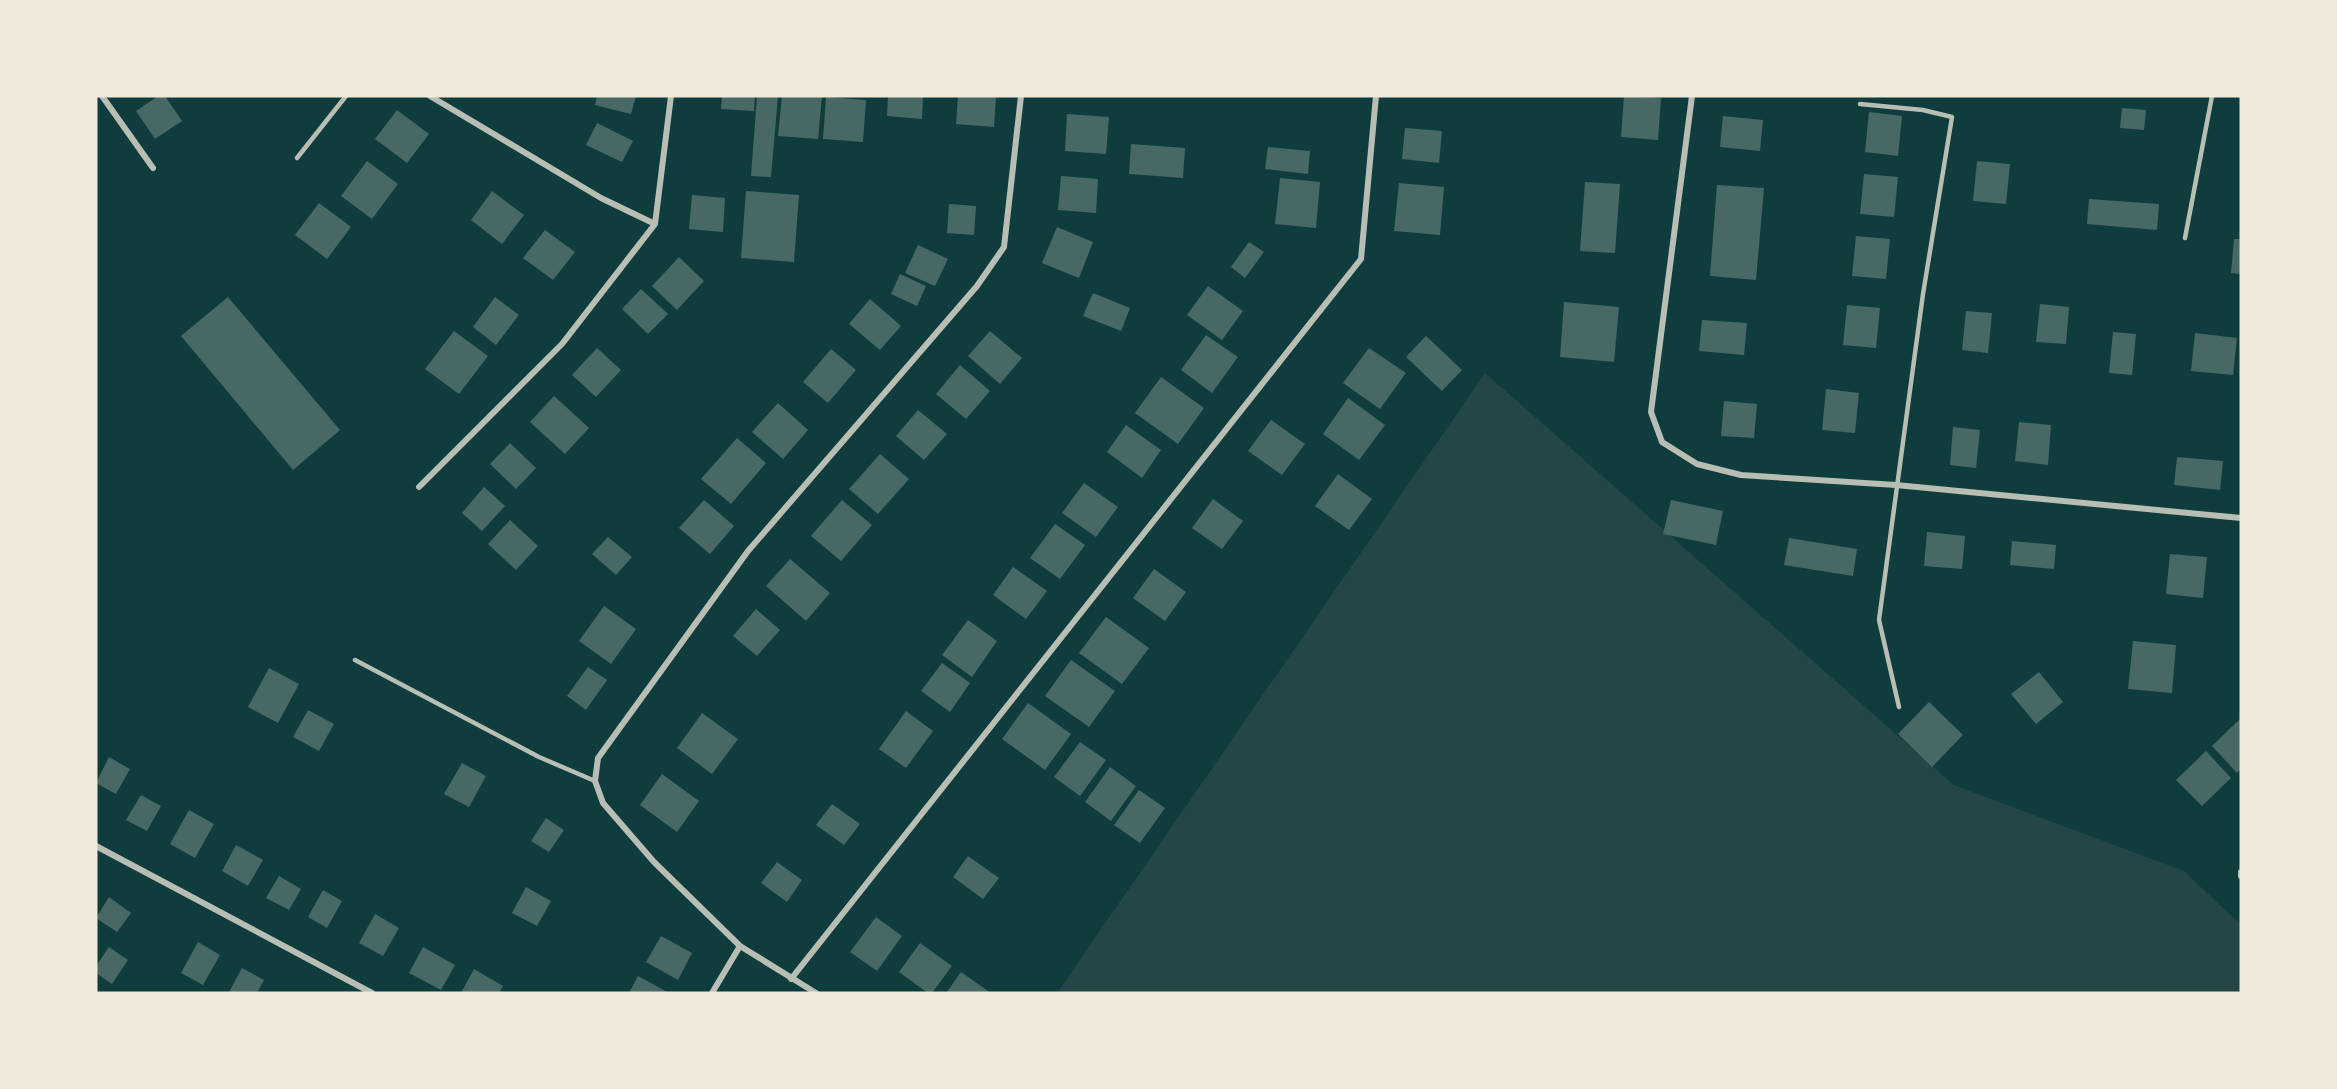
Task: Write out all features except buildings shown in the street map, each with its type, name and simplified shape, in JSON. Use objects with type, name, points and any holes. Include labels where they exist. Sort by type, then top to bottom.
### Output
[{"type":"street","points":[[102,96],[153,168]]},
{"type":"street","points":[[429,96],[602,198],[655,224]]},
{"type":"street","points":[[419,487],[562,344],[655,224],[671,96]]},
{"type":"street","points":[[816,993],[740,946],[654,862],[603,803],[595,781],[598,758],[748,551],[977,286],[1004,247],[1021,96]]},
{"type":"street","points":[[791,979],[1361,259],[1376,96]]},
{"type":"street","points":[[1692,96],[1651,412],[1662,442],[1697,464],[1741,475],[1896,485],[2241,518]]},
{"type":"street","points":[[96,846],[372,993]]},
{"type":"street","points":[[712,993],[740,946]]},
{"type":"lane","points":[[297,158],[346,96]]},
{"type":"lane","points":[[2185,238],[2212,96]]},
{"type":"lane","points":[[1860,104],[1923,110],[1952,117],[1923,294],[1879,620],[1899,707]]},
{"type":"lane","points":[[355,660],[539,757],[595,781]]},
{"type":"shaded area","points":[[1485,373],[1954,785],[2184,871],[2241,925],[2241,993],[1057,993]]}]
